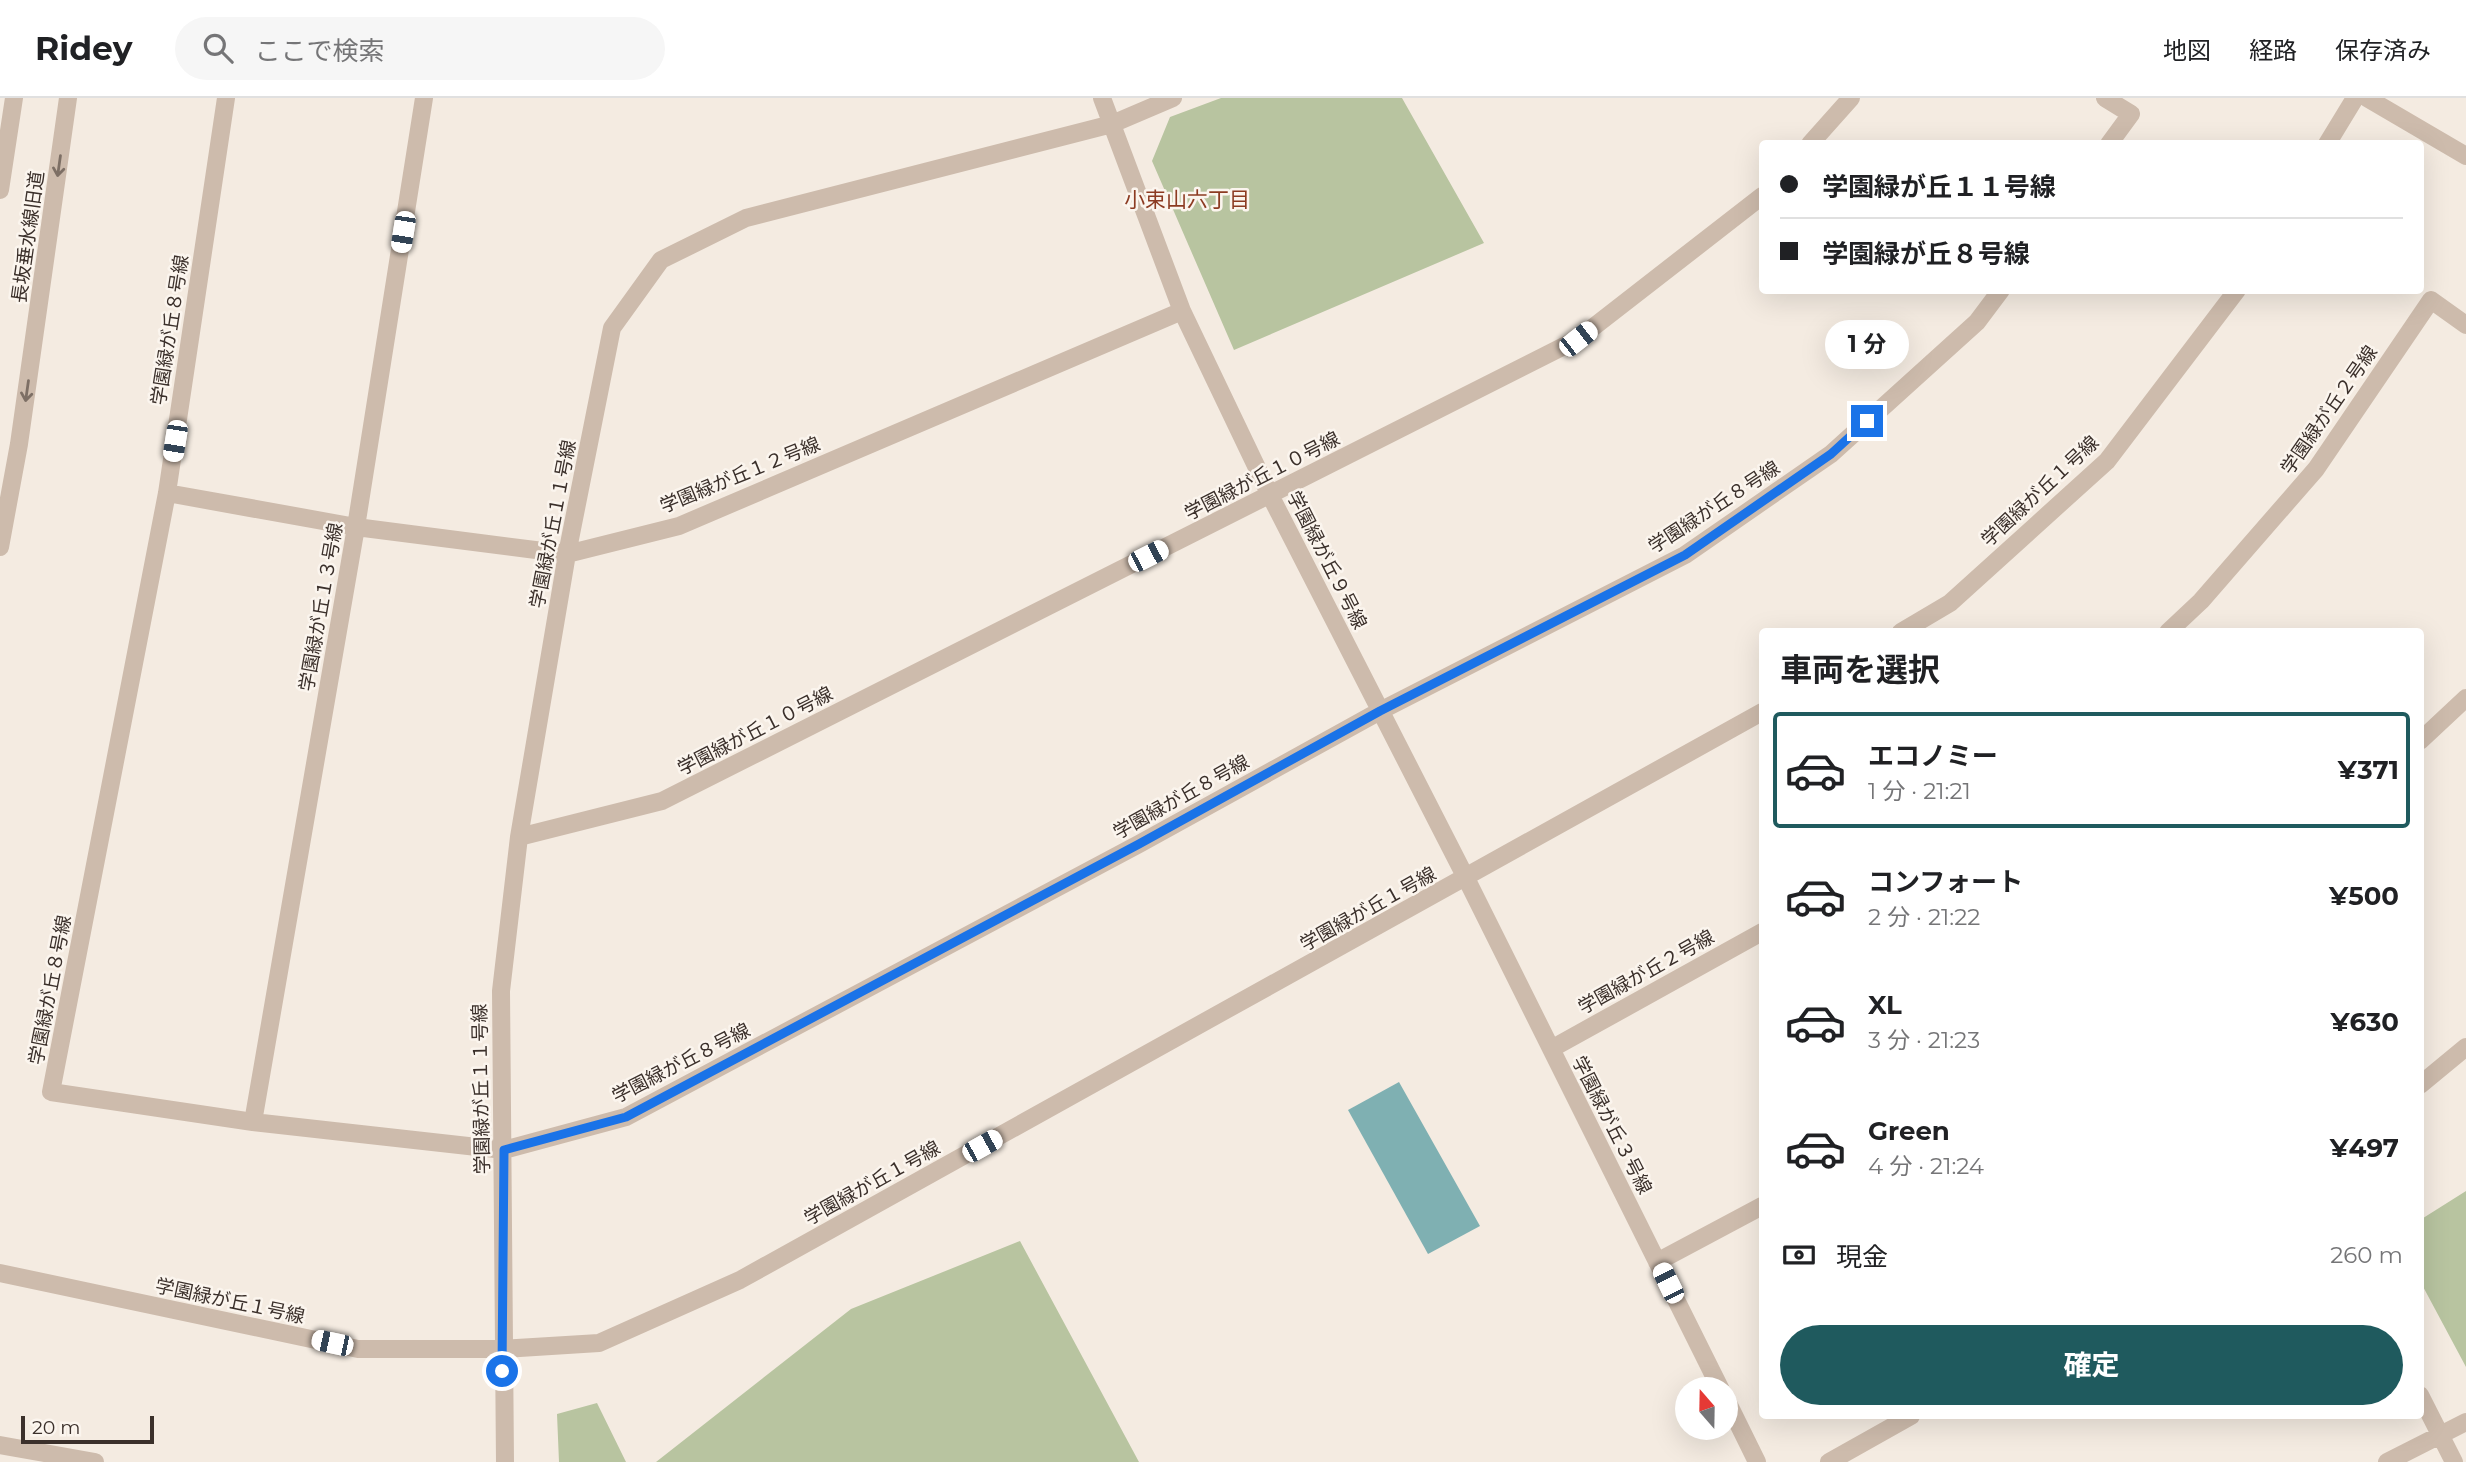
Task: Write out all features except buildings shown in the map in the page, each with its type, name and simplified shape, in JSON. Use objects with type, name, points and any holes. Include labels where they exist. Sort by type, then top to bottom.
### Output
[{"type":"street","name":"長坂垂水線旧道","points":[[0,190],[14,98]]},
{"type":"street","name":"長坂垂水線旧道","points":[[0,547],[21,430],[68,98]]},
{"type":"street","name":"学園緑が丘８号線","points":[[226,98],[167,492],[51,1092],[253,1122],[504,1150],[626,1117],[1127,851],[1380,711],[1685,555],[1831,454],[1977,322],[1998,294]]},
{"type":"street","name":"学園緑が丘１３号線","points":[[253,1122],[356,527],[424,98]]},
{"type":"street","name":"学園緑が丘９号線","points":[[1102,98],[1182,310],[1270,495],[1466,878]]},
{"type":"street","name":"学園緑が丘１１号線","points":[[505,1462],[501,991],[519,837],[567,554],[612,328],[661,260],[746,218],[1112,124],[1173,98]]},
{"type":"street","points":[[1814,140],[1851,98]]},
{"type":"street","points":[[2105,98],[2131,114],[2112,140]]},
{"type":"street","points":[[2329,140],[2355,98]]},
{"type":"street","points":[[2367,98],[2466,156]]},
{"type":"street","name":"学園緑が丘１０号線","points":[[519,837],[662,801],[1578,339],[1759,198]]},
{"type":"street","name":"学園緑が丘１号線","points":[[1908,628],[1951,603],[2106,461],[2234,294]]},
{"type":"street","name":"学園緑が丘２号線","points":[[2172,628],[2201,601],[2316,469],[2431,300],[2466,325]]},
{"type":"street","name":"学園緑が丘１２号線","points":[[167,492],[356,527],[567,554],[679,526],[1182,310]]},
{"type":"street","points":[[2424,737],[2466,698]]},
{"type":"street","name":"学園緑が丘１号線","points":[[0,1273],[358,1349],[502,1349],[599,1343],[740,1280],[1759,714]]},
{"type":"street","name":"学園緑が丘３号線","points":[[1466,878],[1714,1377]]},
{"type":"street","name":"学園緑が丘２号線","points":[[1551,1049],[1759,934]]},
{"type":"street","points":[[2424,1083],[2466,1047]]},
{"type":"street","points":[[1657,1262],[1759,1208]]},
{"type":"street","points":[[2424,1403],[2454,1462]]},
{"type":"street","points":[[1829,1462],[1906,1419]]},
{"type":"street","points":[[1738,1423],[1757,1462]]},
{"type":"street","points":[[2387,1462],[2466,1423]]},
{"type":"street","points":[[0,1445],[95,1462]]},
{"type":"green space","points":[[1221,98],[1402,98],[1484,243],[1234,350],[1152,161],[1170,117]]},
{"type":"green space","points":[[2466,1191],[2466,1367],[2424,1288],[2424,1217]]},
{"type":"green space","points":[[1020,1241],[1139,1462],[656,1462],[851,1309]]},
{"type":"green space","points":[[597,1403],[626,1462],[559,1462],[557,1414]]},
{"type":"water","points":[[1399,1082],[1480,1226],[1428,1254],[1348,1110]]},
{"type":"district","name":"小束山六丁目","points":[[1187,199]]},
{"type":"route","points":[[502,1371],[504,1150],[626,1117],[1139,844],[1380,711],[1685,555],[1831,454],[1867,421]]}]
